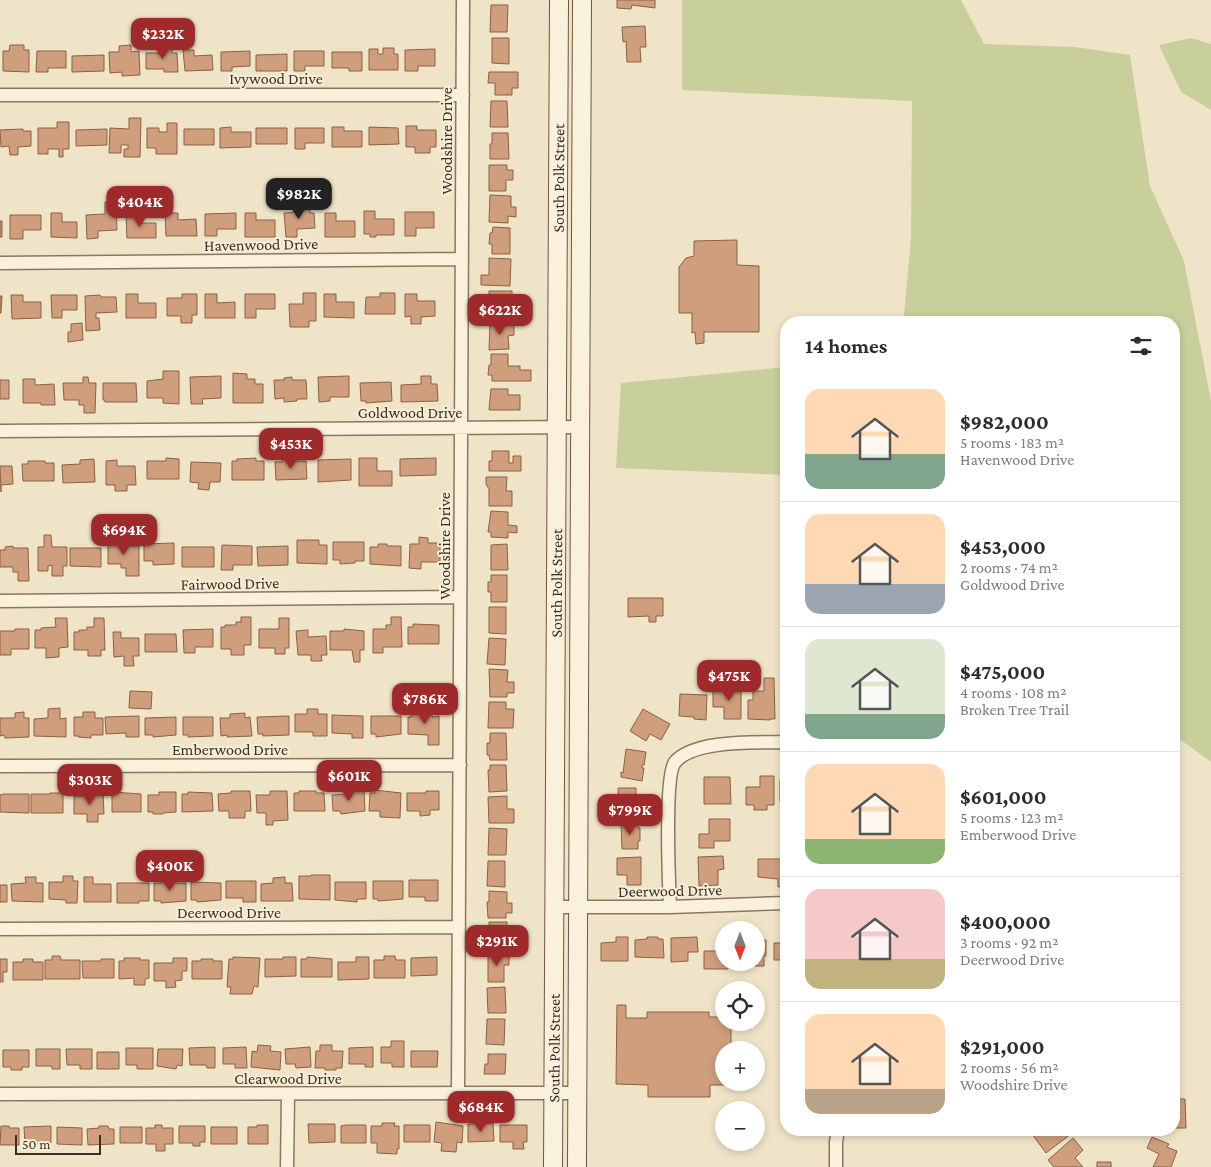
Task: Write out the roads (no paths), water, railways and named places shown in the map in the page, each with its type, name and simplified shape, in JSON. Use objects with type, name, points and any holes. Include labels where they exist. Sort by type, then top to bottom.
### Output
[{"type":"main road","name":"South Polk Street","points":[[553,1167],[559,0]]},
{"type":"main road","name":"South Polk Street","points":[[577,1167],[582,0]]},
{"type":"main road","points":[[558,67],[582,68]]},
{"type":"main road","points":[[555,643],[579,643]]},
{"type":"street","name":"Woodshire Drive","points":[[458,1093],[463,0]]},
{"type":"street","name":"Ivywood Drive","points":[[0,95],[462,95]]},
{"type":"street","name":"Havenwood Drive","points":[[0,263],[462,259]]},
{"type":"street","name":"Goldwood Drive","points":[[0,432],[580,428]]},
{"type":"street","name":"Fairwood Drive","points":[[0,601],[460,597]]},
{"type":"street","points":[[670,907],[669,805],[670,779],[675,763],[687,753],[708,746],[780,742]]},
{"type":"street","name":"Emberwood Drive","points":[[0,766],[460,764]]},
{"type":"street","name":"Deerwood Drive","points":[[554,907],[670,907],[780,903]]},
{"type":"street","name":"Deerwood Drive","points":[[0,930],[459,926]]},
{"type":"street","name":"Clearwood Drive","points":[[0,1094],[577,1093]]},
{"type":"street","points":[[287,1167],[288,1094]]},
{"type":"street","points":[[836,1167],[837,1136]]}]
